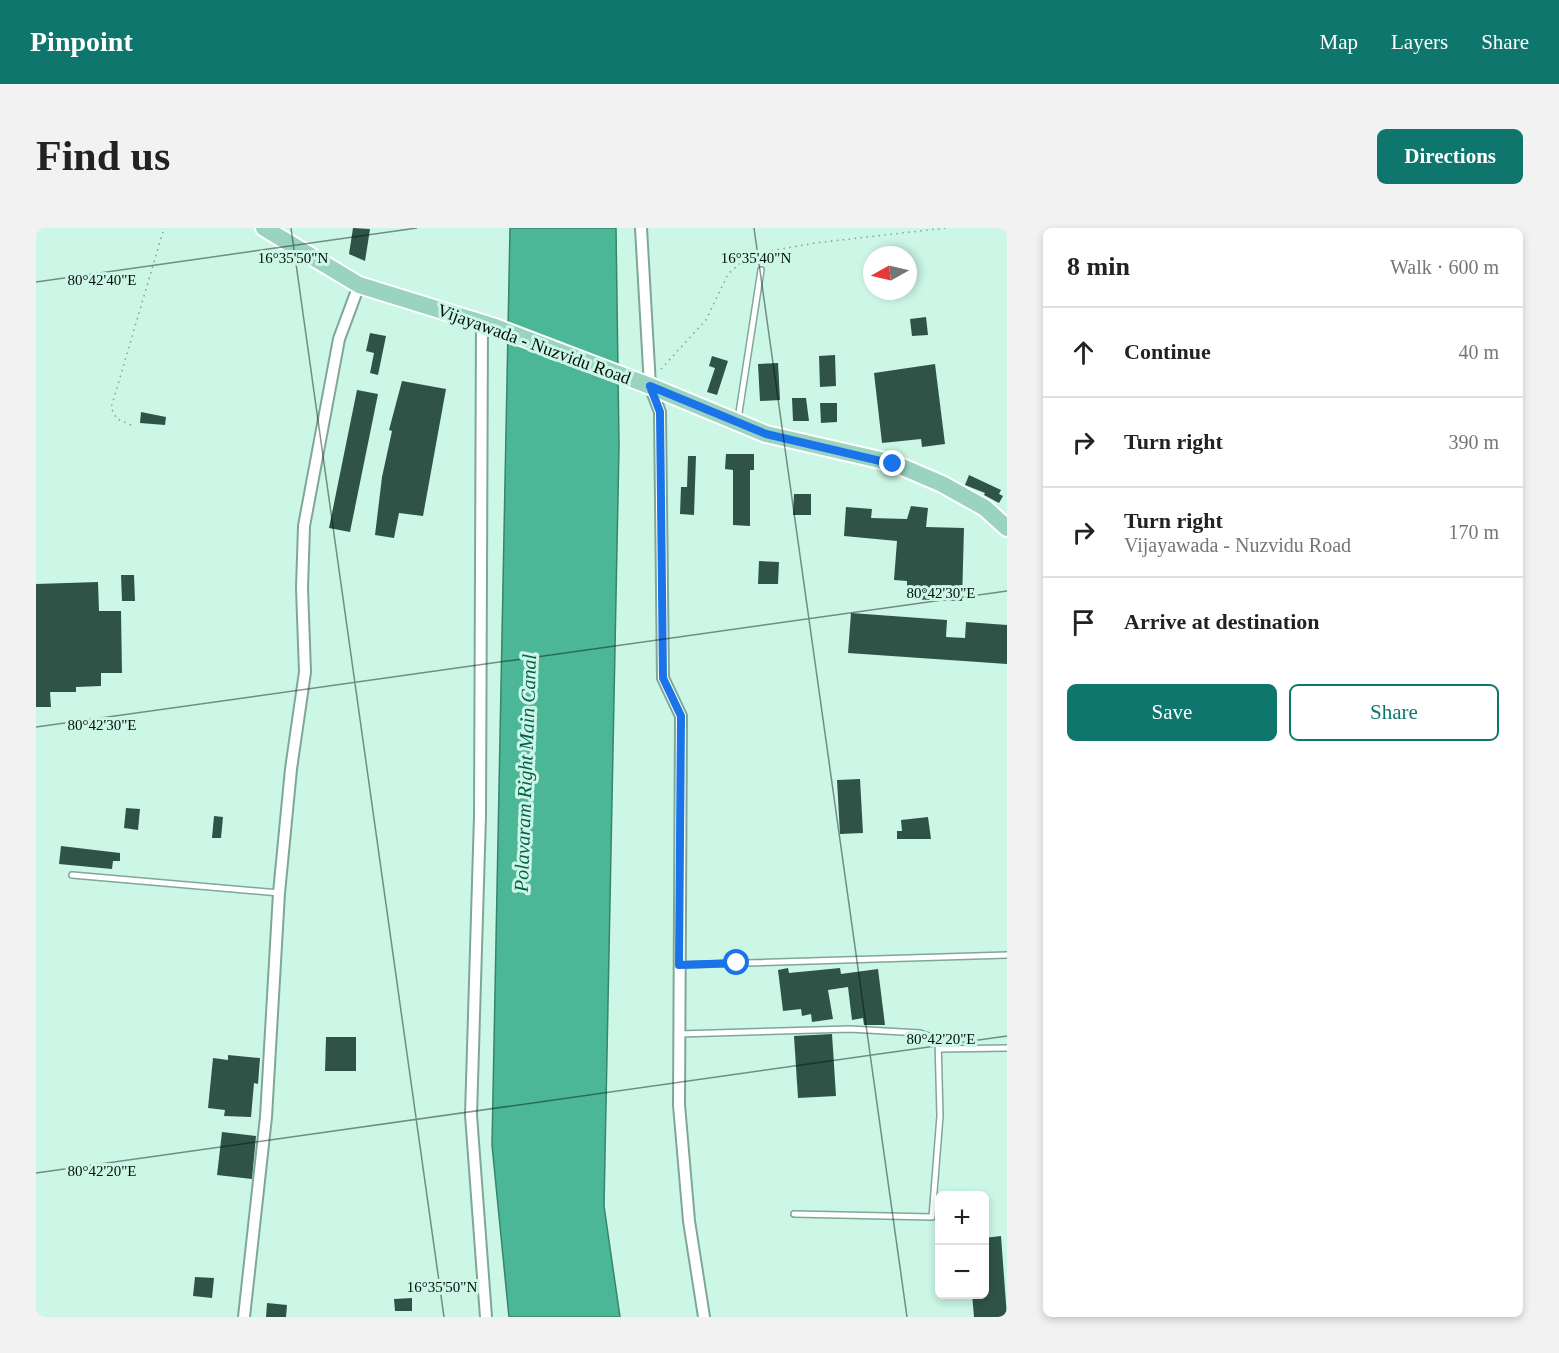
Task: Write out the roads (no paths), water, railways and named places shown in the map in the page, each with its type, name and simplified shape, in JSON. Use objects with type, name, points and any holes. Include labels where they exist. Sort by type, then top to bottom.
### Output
[{"type":"main road","name":"Vijayawada - Nuzvidu Road","points":[[264,228],[359,285],[488,325],[650,381],[737,423],[793,441],[893,464],[942,483],[985,508],[1007,528]]},
{"type":"street","points":[[641,228],[650,381],[660,412],[663,678],[681,716],[679,1105],[688,1210],[704,1317]]},
{"type":"street","points":[[244,1317],[266,1118],[279,893],[291,769],[304,672],[302,588],[304,526],[339,339],[359,285]]},
{"type":"street","points":[[486,1317],[471,1115],[480,816],[488,325]]},
{"type":"lane","points":[[737,423],[761,270]]},
{"type":"lane","points":[[72,875],[279,893]]},
{"type":"lane","points":[[679,965],[1007,956]]},
{"type":"lane","points":[[679,1034],[850,1029],[921,1033],[938,1039],[940,1116],[932,1217],[794,1214]]},
{"type":"lane","points":[[940,1049],[1007,1048]]},
{"type":"water","name":"Polavaram Right Main Canal","points":[[510,228],[616,228],[619,445],[604,1206],[620,1317],[509,1317],[492,1145]]}]
